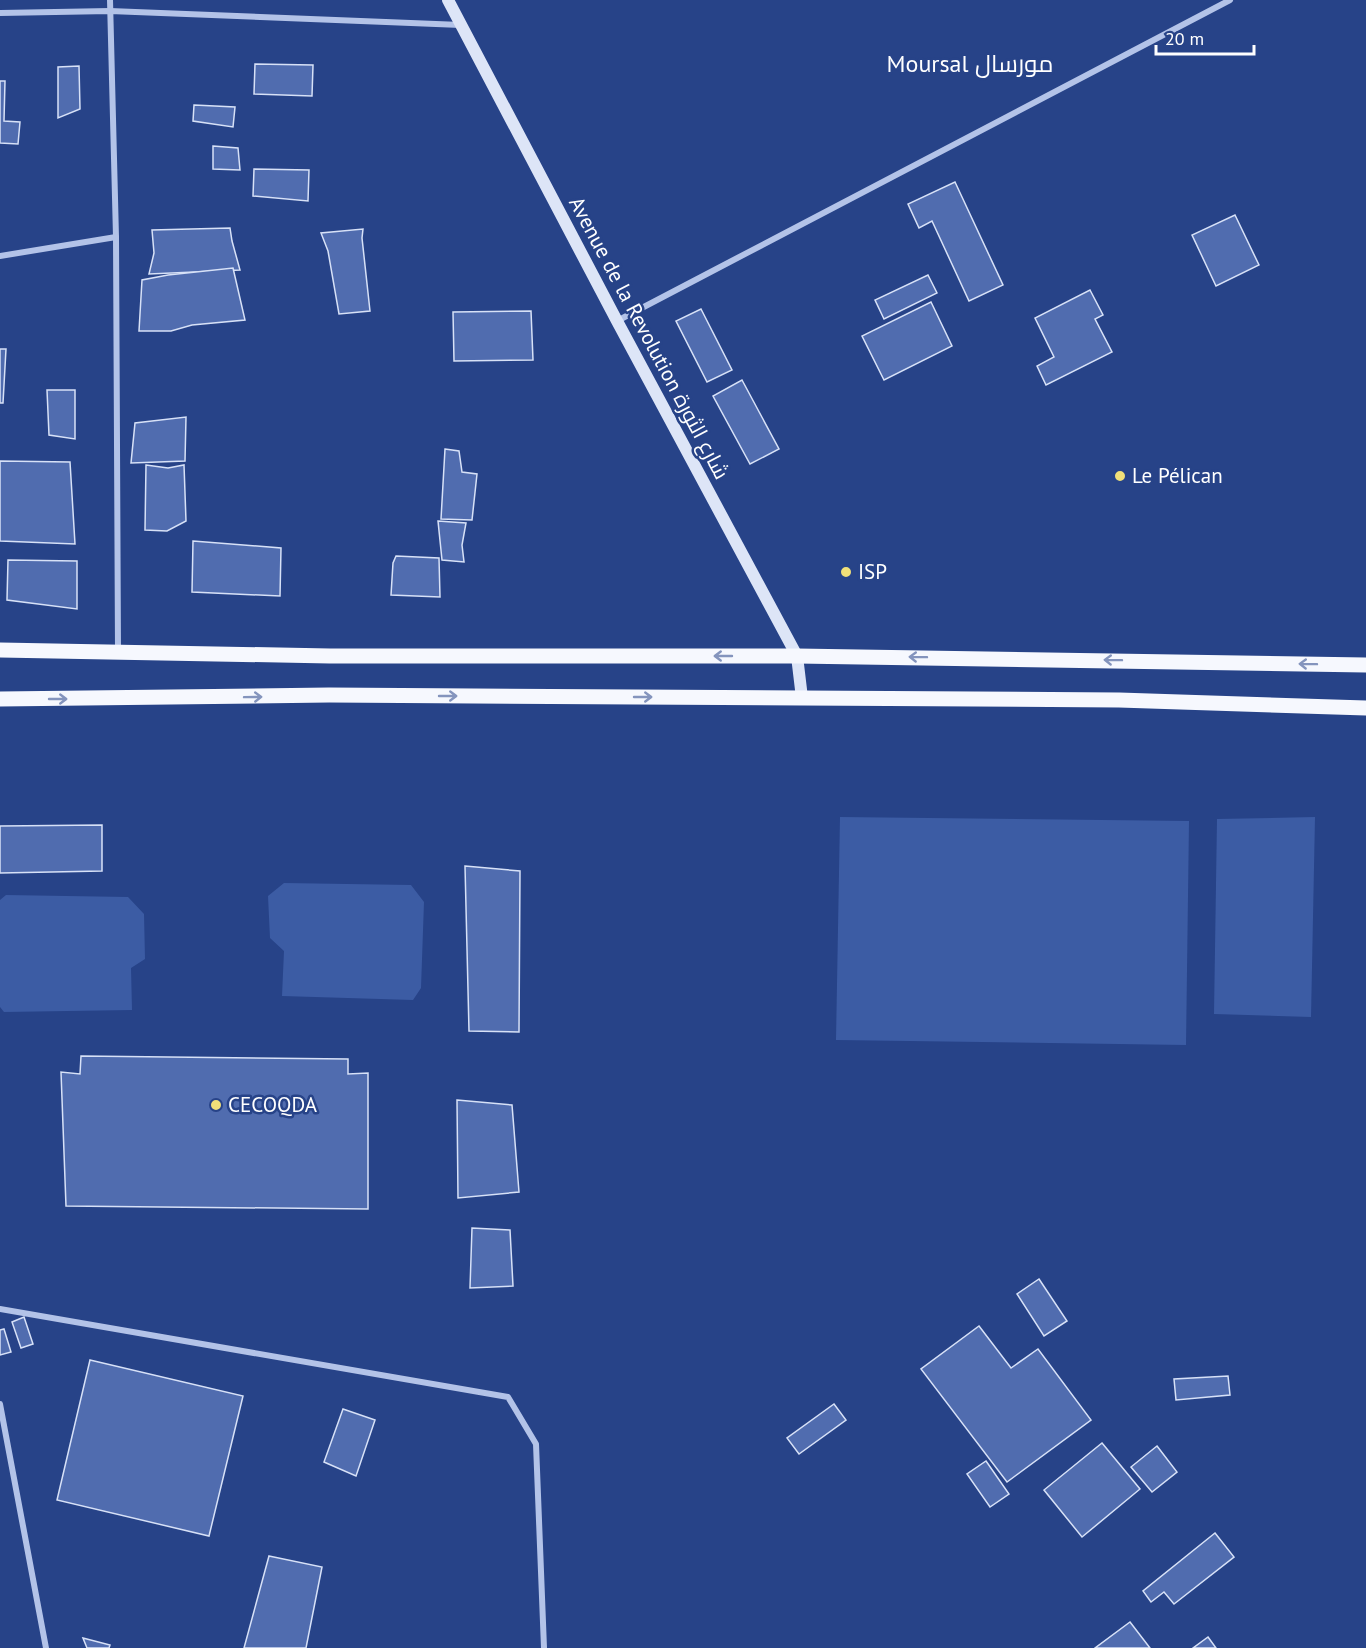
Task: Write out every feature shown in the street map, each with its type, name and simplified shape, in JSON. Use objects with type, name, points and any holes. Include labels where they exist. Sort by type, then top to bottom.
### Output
[{"type":"main road","points":[[0,650],[330,656],[797,656],[1366,665]]},
{"type":"main road","points":[[0,699],[329,695],[1119,700],[1366,708]]},
{"type":"street","points":[[110,0],[116,237],[118,651]]},
{"type":"street","name":"Avenue de la Revolution شارع الثورة","points":[[448,0],[797,656],[802,698]]},
{"type":"street","points":[[617,321],[1230,0]]},
{"type":"street","points":[[0,13],[110,10],[461,25]]},
{"type":"street","points":[[0,256],[116,237]]},
{"type":"street","points":[[0,1309],[508,1397],[536,1444],[544,1648]]},
{"type":"street","points":[[0,1404],[46,1648]]},
{"type":"shaded area","points":[[840,817],[1189,821],[1186,1045],[836,1040]]},
{"type":"shaded area","points":[[1315,817],[1311,1017],[1214,1014],[1217,819]]},
{"type":"shaded area","points":[[284,883],[411,885],[424,902],[421,988],[413,1000],[282,996],[284,951],[270,938],[268,896]]},
{"type":"shaded area","points":[[6,895],[128,897],[144,914],[145,959],[131,968],[132,1010],[4,1012],[0,1007],[0,900]]},
{"type":"building","points":[[255,64],[313,65],[312,96],[254,94]]},
{"type":"building","points":[[79,66],[80,109],[58,118],[58,67]]},
{"type":"building","points":[[0,81],[5,81],[4,121],[20,122],[18,144],[0,143]]},
{"type":"building","points":[[194,105],[235,107],[233,127],[193,121]]},
{"type":"building","points":[[213,146],[238,148],[240,170],[213,169]]},
{"type":"building","points":[[254,169],[309,170],[308,201],[253,196]]},
{"type":"building","points":[[955,182],[1003,285],[969,301],[932,221],[919,228],[908,204]]},
{"type":"building","points":[[1235,215],[1259,265],[1216,286],[1192,235]]},
{"type":"building","points":[[230,228],[240,270],[149,274],[154,253],[152,230]]},
{"type":"building","points":[[363,229],[370,311],[339,314],[328,251],[321,233]]},
{"type":"building","points":[[233,268],[245,320],[192,325],[171,331],[139,331],[142,280]]},
{"type":"building","points":[[928,275],[937,293],[884,319],[875,300]]},
{"type":"building","points":[[1090,290],[1103,315],[1095,319],[1112,352],[1046,385],[1037,366],[1054,357],[1035,318]]},
{"type":"building","points":[[931,302],[952,346],[884,380],[862,336]]},
{"type":"building","points":[[701,309],[732,370],[707,382],[676,321]]},
{"type":"building","points":[[531,311],[533,360],[454,361],[453,312]]},
{"type":"building","points":[[0,349],[6,349],[3,403],[0,403]]},
{"type":"building","points":[[742,380],[779,449],[750,464],[713,396]]},
{"type":"building","points":[[47,390],[75,390],[75,439],[49,435]]},
{"type":"building","points":[[186,417],[185,461],[131,463],[135,423]]},
{"type":"building","points":[[445,449],[459,451],[462,472],[477,474],[472,520],[441,519]]},
{"type":"building","points":[[0,461],[70,462],[75,544],[0,541]]},
{"type":"building","points":[[146,465],[168,468],[184,465],[186,521],[167,531],[145,530]]},
{"type":"building","points":[[438,521],[466,523],[462,545],[464,562],[442,560]]},
{"type":"building","points":[[193,541],[281,548],[280,596],[192,592]]},
{"type":"building","points":[[396,556],[439,558],[440,597],[391,595],[393,563]]},
{"type":"building","points":[[8,560],[77,561],[77,609],[7,600]]},
{"type":"building","points":[[102,825],[102,871],[0,873],[0,826]]},
{"type":"building","points":[[465,866],[520,871],[519,1032],[469,1031]]},
{"type":"building","points":[[81,1056],[348,1059],[348,1074],[368,1073],[368,1209],[66,1206],[61,1072],[80,1074]]},
{"type":"building","points":[[457,1100],[512,1105],[519,1192],[458,1198]]},
{"type":"building","points":[[472,1228],[510,1230],[513,1286],[470,1288]]},
{"type":"building","points":[[1039,1279],[1067,1321],[1044,1336],[1017,1294]]},
{"type":"building","points":[[24,1317],[33,1344],[21,1348],[12,1322]]},
{"type":"building","points":[[979,1326],[1011,1368],[1038,1349],[1091,1420],[1007,1482],[921,1369]]},
{"type":"building","points":[[4,1329],[11,1352],[0,1355],[0,1330]]},
{"type":"building","points":[[90,1360],[243,1396],[209,1536],[57,1500]]},
{"type":"building","points":[[1228,1376],[1230,1395],[1176,1400],[1174,1379]]},
{"type":"building","points":[[834,1404],[846,1420],[799,1454],[787,1438]]},
{"type":"building","points":[[343,1409],[375,1420],[356,1476],[324,1462]]},
{"type":"building","points":[[1102,1443],[1140,1489],[1082,1537],[1044,1490]]},
{"type":"building","points":[[1157,1446],[1177,1472],[1152,1492],[1131,1467]]},
{"type":"building","points":[[986,1461],[1009,1494],[990,1507],[967,1474]]},
{"type":"building","points":[[1215,1533],[1234,1557],[1174,1604],[1164,1592],[1151,1602],[1143,1591]]},
{"type":"building","points":[[269,1556],[322,1567],[306,1648],[244,1648]]},
{"type":"building","points":[[1130,1622],[1150,1648],[1095,1648]]},
{"type":"building","points":[[1208,1637],[1216,1648],[1193,1648]]},
{"type":"building","points":[[83,1638],[110,1645],[109,1648],[87,1648]]},
{"type":"place","name":"Le Pélican","points":[[1120,476]]},
{"type":"place","name":"ISP","points":[[846,572]]},
{"type":"place","name":"CECOQDA","points":[[216,1105]]},
{"type":"district","name":"Moursal مورسال","points":[[970,64]]}]
